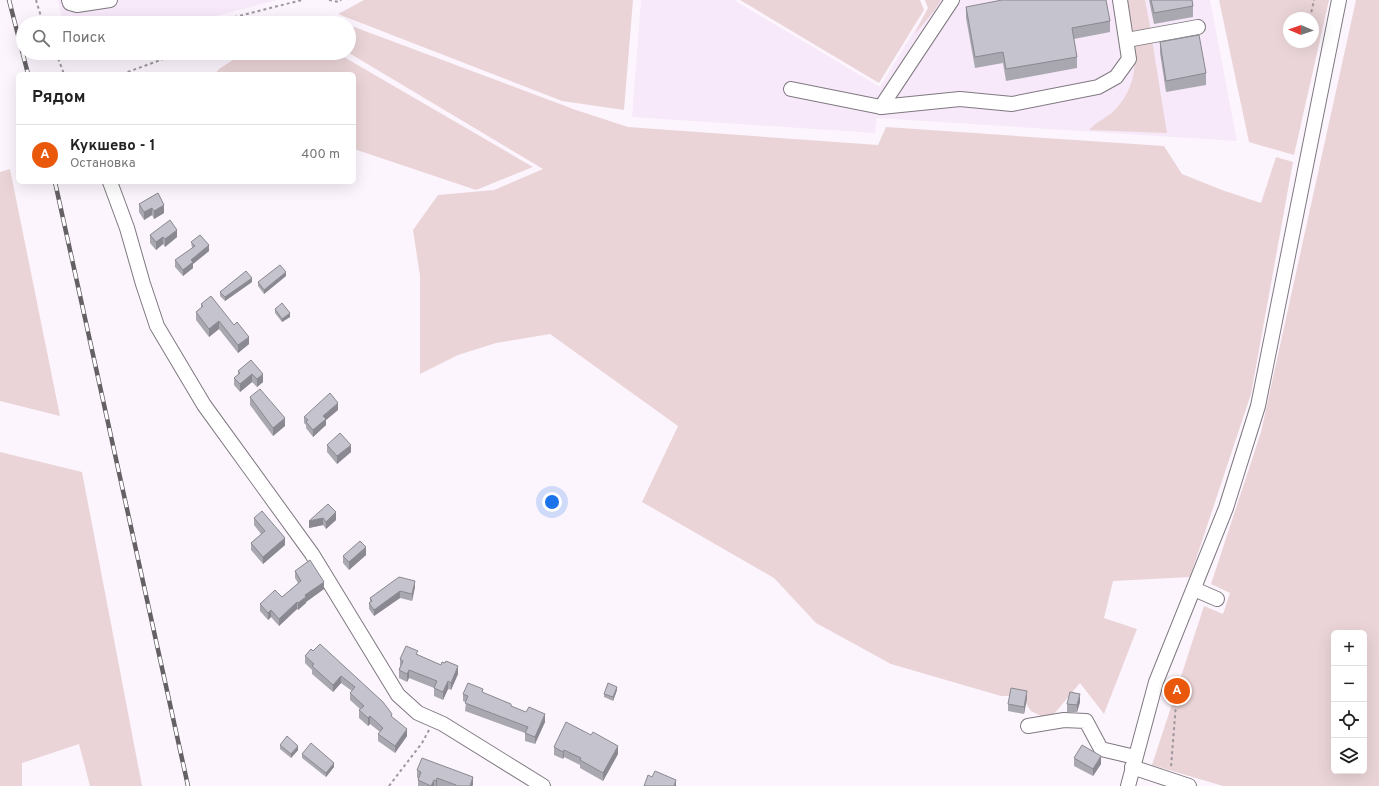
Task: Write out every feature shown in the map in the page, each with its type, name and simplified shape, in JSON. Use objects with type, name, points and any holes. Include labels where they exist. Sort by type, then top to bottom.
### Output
[{"type":"street","points":[[69,0],[70,3],[77,5],[110,0]]},
{"type":"street","points":[[881,107],[952,0]]},
{"type":"street","points":[[791,89],[881,107],[960,99],[1012,104],[1098,87],[1116,77],[1129,59],[1120,0]]},
{"type":"street","points":[[1128,786],[1156,682],[1226,508],[1258,406],[1339,0]]},
{"type":"street","points":[[1127,40],[1198,27]]},
{"type":"street","points":[[111,184],[127,228],[143,284],[158,326],[204,405],[312,554],[398,696],[418,713],[434,720],[492,753],[543,786]]},
{"type":"street","points":[[1194,589],[1217,599]]},
{"type":"street","points":[[1028,726],[1064,720],[1086,721],[1101,749],[1189,786]]},
{"type":"path","points":[[36,0],[41,16]]},
{"type":"path","points":[[239,16],[302,0]]},
{"type":"path","points":[[328,0],[339,2],[341,0]]},
{"type":"path","points":[[1311,12],[1314,0]]},
{"type":"path","points":[[59,60],[63,72]]},
{"type":"path","points":[[128,72],[161,60]]},
{"type":"path","points":[[1171,764],[1177,691]]},
{"type":"path","points":[[389,786],[422,743],[434,720]]},
{"type":"shaded area","points":[[58,0],[277,0],[215,16],[61,16]]},
{"type":"shaded area","points":[[364,0],[633,0],[624,110],[562,101],[356,21],[356,16],[343,16],[338,14]]},
{"type":"shaded area","points":[[641,0],[734,0],[880,87],[928,8],[925,0],[1210,0],[1237,141],[877,118],[875,133],[632,117]]},
{"type":"shaded area","points":[[740,0],[920,0],[924,10],[879,83]]},
{"type":"shaded area","points":[[925,0],[941,0],[935,10],[914,35],[928,8]]},
{"type":"shaded area","points":[[1126,0],[1145,0],[1151,32],[1132,35]]},
{"type":"shaded area","points":[[1219,0],[1329,0],[1319,44],[1319,12],[1283,12],[1283,48],[1318,48],[1294,155],[1249,142]]},
{"type":"shaded area","points":[[1356,0],[1379,0],[1379,786],[1223,786],[1152,765],[1204,606],[1223,614],[1230,593],[1211,584],[1261,432]]},
{"type":"shaded area","points":[[356,28],[576,110],[628,127],[878,145],[886,127],[1164,146],[1182,174],[1222,190],[1261,203],[1276,157],[1293,162],[1251,394],[1190,577],[1113,581],[1104,618],[1137,629],[1104,714],[1080,683],[1049,720],[1031,711],[1021,696],[1001,696],[891,664],[816,623],[774,578],[642,502],[678,426],[550,334],[496,343],[458,355],[420,374],[420,276],[413,230],[438,195],[494,190],[543,169],[356,57]]},
{"type":"shaded area","points":[[1152,40],[1167,133],[1089,130],[1114,111],[1126,95],[1130,87],[1134,71],[1135,43]]},
{"type":"shaded area","points":[[233,60],[349,60],[533,167],[476,190],[356,150],[356,72],[217,72]]},
{"type":"shaded area","points":[[10,169],[60,416],[0,401],[0,172]]},
{"type":"shaded area","points":[[0,452],[82,472],[142,786],[90,786],[79,744],[22,763],[22,786],[0,786]]},
{"type":"building","points":[[1002,0],[1106,0],[1110,21],[1072,28],[1077,57],[1006,69],[1003,52],[975,57],[966,7]]},
{"type":"building","points":[[1151,0],[1192,0],[1193,6],[1154,13]]},
{"type":"building","points":[[1199,35],[1206,73],[1166,81],[1160,42]]},
{"type":"building","points":[[158,193],[164,205],[154,211],[152,208],[144,212],[139,204]]},
{"type":"building","points":[[170,220],[177,230],[165,239],[163,237],[156,242],[150,235]]},
{"type":"building","points":[[200,235],[209,245],[191,260],[193,262],[183,270],[175,260],[195,246],[191,242]]},
{"type":"building","points":[[280,265],[286,272],[264,290],[258,282]]},
{"type":"building","points":[[246,271],[252,278],[225,297],[220,292]]},
{"type":"building","points":[[211,296],[234,325],[237,322],[249,337],[238,345],[219,321],[209,329],[196,312],[203,306],[201,304]]},
{"type":"building","points":[[282,303],[290,313],[282,319],[275,309]]},
{"type":"building","points":[[251,360],[263,374],[257,379],[252,374],[240,384],[234,378],[240,373],[238,371]]},
{"type":"building","points":[[260,389],[285,418],[273,428],[250,397]]},
{"type":"building","points":[[330,393],[338,403],[323,416],[326,419],[313,430],[306,422],[308,420],[304,417]]},
{"type":"building","points":[[340,433],[351,445],[337,456],[327,445]]},
{"type":"building","points":[[328,504],[336,512],[326,522],[323,518],[309,521]]},
{"type":"building","points":[[262,511],[285,538],[263,557],[251,543],[265,531],[254,518]]},
{"type":"building","points":[[360,541],[366,547],[349,562],[343,556]]},
{"type":"building","points":[[310,560],[324,582],[305,595],[306,597],[298,603],[297,602],[279,619],[271,610],[268,613],[260,604],[275,590],[282,597],[301,581],[295,571]]},
{"type":"building","points":[[399,577],[415,581],[412,594],[400,591],[374,610],[369,603],[372,601],[370,598]]},
{"type":"building","points":[[320,644],[383,702],[392,714],[391,716],[407,729],[395,746],[378,734],[383,728],[370,716],[368,718],[359,710],[364,706],[350,693],[355,687],[341,676],[333,685],[312,666],[314,664],[305,656],[311,649],[313,651]]},
{"type":"building","points":[[406,646],[418,651],[416,654],[441,665],[442,662],[445,663],[446,661],[458,666],[451,683],[448,681],[443,692],[434,688],[437,681],[409,670],[407,674],[399,670],[403,661],[400,659]]},
{"type":"building","points":[[468,683],[483,689],[482,692],[511,704],[511,706],[526,712],[529,707],[545,714],[535,737],[525,733],[528,727],[465,703],[468,696],[463,694]]},
{"type":"building","points":[[608,683],[617,687],[613,697],[604,694]]},
{"type":"building","points":[[1011,688],[1027,691],[1024,707],[1008,704]]},
{"type":"building","points":[[1070,692],[1080,694],[1077,705],[1067,704]]},
{"type":"building","points":[[566,722],[591,735],[593,732],[618,746],[603,773],[580,760],[581,758],[564,750],[563,752],[554,747]]},
{"type":"building","points":[[287,736],[298,746],[291,754],[280,745]]},
{"type":"building","points":[[311,743],[334,763],[326,773],[302,754]]},
{"type":"building","points":[[1082,745],[1101,756],[1093,769],[1074,758]]},
{"type":"building","points":[[422,758],[473,777],[470,786],[456,786],[437,778],[431,786],[418,780],[421,772],[417,770]]},
{"type":"building","points":[[655,771],[676,780],[674,786],[644,786],[648,775],[652,777]]},
{"type":"railway","points":[[9,0],[16,27]]},
{"type":"railway","points":[[24,60],[27,72]]},
{"type":"railway","points":[[55,184],[188,786]]},
{"type":"place","name":"Кукшево - 1","points":[[1177,691]]}]
